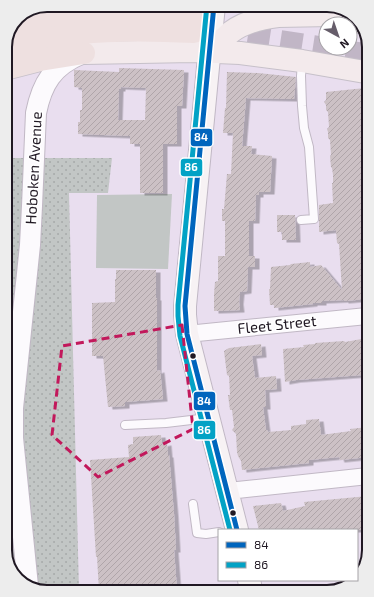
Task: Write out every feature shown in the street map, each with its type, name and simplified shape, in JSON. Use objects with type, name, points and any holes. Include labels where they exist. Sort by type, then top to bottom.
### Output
[{"type":"highway","points":[[12,52],[56,37],[93,32],[145,30],[194,24]]},
{"type":"highway","points":[[12,53],[40,60],[84,52]]},
{"type":"main road","points":[[213,12],[185,315],[187,334],[228,491],[230,529]]},
{"type":"main road","points":[[310,12],[331,16]]},
{"type":"main road","points":[[210,51],[231,32],[244,24],[278,16],[318,16]]},
{"type":"main road","points":[[84,52],[210,51],[240,53],[362,72]]},
{"type":"street","name":"Hoboken Avenue","points":[[27,578],[13,438],[13,408],[31,232],[36,113],[38,101],[48,78],[61,66],[84,52]]},
{"type":"street","name":"Fleet Street","points":[[187,334],[362,316]]},
{"type":"street","points":[[228,491],[362,477]]},
{"type":"lane","points":[[301,220],[314,219],[309,147],[304,128],[302,106],[302,62]]},
{"type":"lane","points":[[125,426],[209,418]]},
{"type":"lane","points":[[193,504],[197,533],[206,534],[218,532]]},
{"type":"highlighted area","points":[[182,325],[193,429],[98,477],[52,435],[62,346]]},
{"type":"shaded area","points":[[12,158],[112,158],[108,193],[69,193],[79,585],[45,585],[36,583],[21,573],[18,564],[16,564],[13,559],[12,550]]},
{"type":"shaded area","points":[[172,194],[168,269],[96,268],[97,195]]},
{"type":"building","points":[[119,68],[184,70],[182,106],[177,106],[177,144],[163,144],[163,193],[140,193],[140,144],[130,144],[130,136],[78,134],[80,110],[82,110],[82,88],[74,87],[74,70],[119,72]],"holes":[[[121,87],[146,88],[145,120],[118,120],[119,89],[121,89]]]},
{"type":"building","points":[[227,72],[258,73],[296,77],[294,99],[246,98],[242,146],[252,146],[251,154],[272,156],[270,192],[259,192],[259,195],[256,195],[255,221],[249,221],[249,256],[255,256],[255,267],[248,267],[247,291],[240,292],[240,310],[214,311],[215,282],[218,281],[218,256],[225,256],[225,221],[222,221],[222,209],[224,209],[227,174],[231,174],[233,133],[223,133],[226,108]]},
{"type":"building","points":[[362,88],[362,299],[322,301],[322,303],[274,308],[274,305],[270,305],[269,289],[271,267],[310,262],[310,267],[321,265],[342,290],[339,244],[337,243],[336,230],[319,232],[319,205],[333,203],[333,175],[330,156],[330,140],[328,138],[327,129],[329,127],[328,112],[324,102],[326,100],[326,92]]},
{"type":"building","points":[[277,215],[295,215],[296,240],[282,240],[282,232],[277,232]]},
{"type":"building","points":[[116,270],[156,270],[157,371],[160,370],[163,399],[125,402],[125,406],[108,407],[103,356],[92,356],[92,303],[115,302]]},
{"type":"building","points":[[362,339],[362,375],[285,382],[283,349],[304,347],[303,345],[315,343],[345,342]]},
{"type":"building","points":[[261,344],[262,355],[252,356],[255,378],[276,376],[277,389],[265,390],[266,407],[263,407],[266,430],[268,432],[291,430],[291,426],[306,424],[306,420],[319,419],[321,435],[351,431],[350,429],[362,428],[362,458],[340,460],[339,457],[309,460],[309,463],[242,470],[241,461],[237,452],[236,434],[232,430],[234,427],[228,395],[230,395],[229,376],[227,375],[224,351],[229,348]]},
{"type":"building","points":[[161,435],[162,444],[167,443],[174,514],[176,550],[174,550],[177,585],[99,585],[90,460],[129,457],[128,445],[133,444],[133,437]]},
{"type":"building","points":[[362,497],[362,530],[259,529],[253,506],[281,503],[283,511],[305,506],[304,502]]},
{"type":"tunnel","points":[[215,33],[247,36],[362,54]]},
{"type":"transit line","name":"86","points":[[206,12],[178,316],[180,336],[230,529]]},
{"type":"transit line","name":"84","points":[[213,12],[185,306],[187,334],[237,529]]}]
